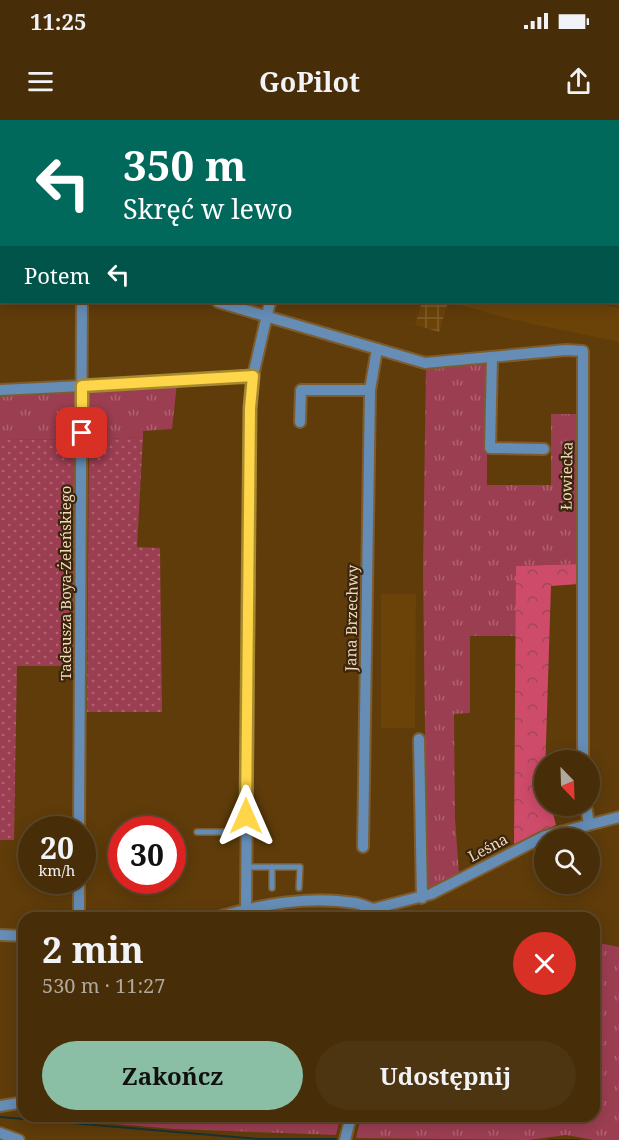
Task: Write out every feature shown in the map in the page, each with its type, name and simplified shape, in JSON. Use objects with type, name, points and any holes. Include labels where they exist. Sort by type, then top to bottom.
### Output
[{"type":"street","name":"Tadeusza Boya-Żeleńskiego","points":[[79,816],[82,303]]},
{"type":"street","points":[[222,303],[377,349]]},
{"type":"street","points":[[246,909],[250,408],[253,376],[270,303]]},
{"type":"street","name":"Łowiecka","points":[[377,349],[424,363],[584,351],[582,750]]},
{"type":"street","name":"Jana Brzechwy","points":[[363,847],[370,390],[377,349]]},
{"type":"street","points":[[492,357],[490,448],[544,449]]},
{"type":"street","points":[[0,390],[82,386]]},
{"type":"street","points":[[300,422],[301,390],[370,390]]},
{"type":"street","points":[[419,739],[422,898]]},
{"type":"street","points":[[588,816],[589,824]]},
{"type":"street","name":"Leśna","points":[[377,912],[422,898],[546,836],[619,817]]},
{"type":"street","points":[[79,894],[79,912]]},
{"type":"street","points":[[235,912],[309,901],[342,902],[371,912]]},
{"type":"street","points":[[0,935],[18,936]]},
{"type":"street","points":[[0,1106],[18,1103]]},
{"type":"street","points":[[345,1140],[350,1122]]},
{"type":"street","points":[[0,1133],[19,1140]]},
{"type":"lane","points":[[82,386],[253,376]]},
{"type":"lane","points":[[197,832],[246,832]]},
{"type":"lane","points":[[246,867],[300,867],[299,888]]},
{"type":"lane","points":[[272,867],[272,888]]},
{"type":"shaded area","points":[[422,303],[448,303],[439,332],[415,325]]},
{"type":"shaded area","points":[[454,303],[596,303],[619,308],[619,342],[510,319]]},
{"type":"shaded area","points":[[381,594],[416,594],[415,728],[381,728]]},
{"type":"green space","points":[[487,362],[487,485],[551,485],[551,414],[577,414],[579,564],[516,566],[516,636],[470,636],[470,713],[454,714],[455,819],[459,874],[427,891],[423,570],[426,366]]},
{"type":"green space","points":[[177,383],[172,429],[143,431],[143,437],[89,440],[87,392],[91,388]]},
{"type":"green space","points":[[75,390],[78,395],[78,439],[0,440],[0,393]]},
{"type":"green space","points":[[143,437],[137,547],[160,548],[162,712],[87,712],[89,440]]},
{"type":"green space","points":[[78,439],[76,666],[17,666],[14,840],[0,840],[0,440]]},
{"type":"green space","points":[[579,564],[579,584],[551,586],[546,750],[534,750],[534,816],[554,816],[556,825],[549,828],[534,828],[534,835],[514,844],[516,566]]},
{"type":"green space","points":[[600,943],[619,947],[619,1140],[594,1140],[566,1135],[528,1140],[356,1138],[360,1122],[600,1122]]},
{"type":"green space","points":[[94,1122],[339,1122],[336,1135],[174,1129]]},
{"type":"waterway","points":[[0,1117],[18,1119]]},
{"type":"waterway","points":[[59,1122],[259,1139],[336,1139]]},
{"type":"waterway","points":[[549,1140],[579,1140]]},
{"type":"route","points":[[82,433],[82,386],[253,376],[250,408],[246,816]]}]
